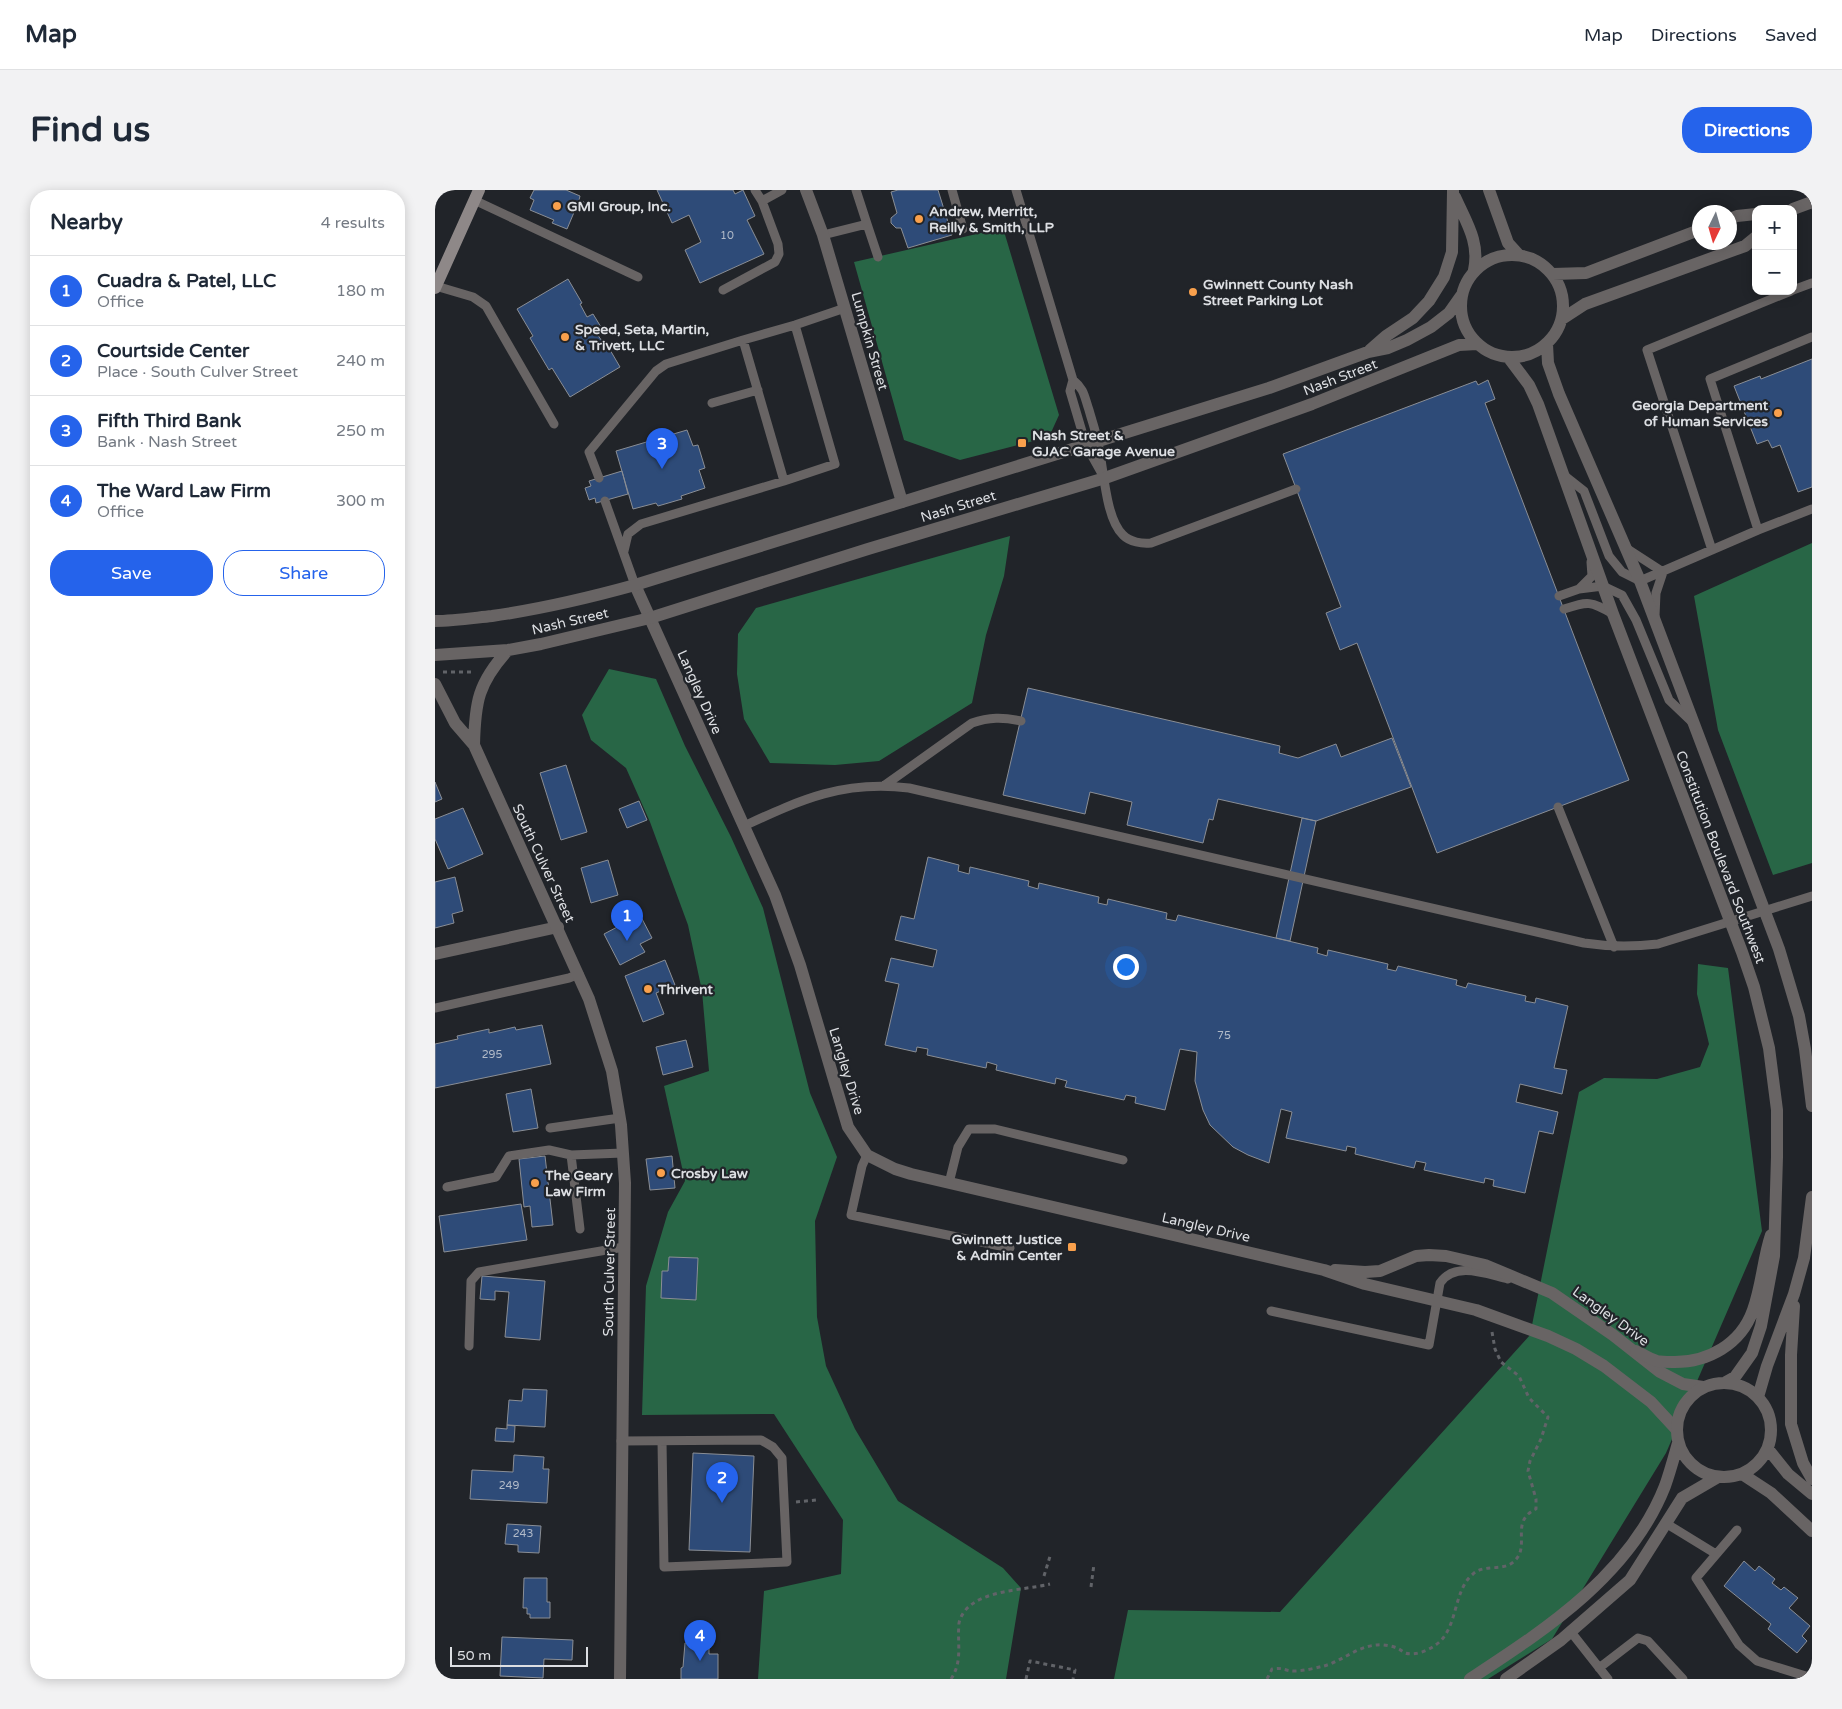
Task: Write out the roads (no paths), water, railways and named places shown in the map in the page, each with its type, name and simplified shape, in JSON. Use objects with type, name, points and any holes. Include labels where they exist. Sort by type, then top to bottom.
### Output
[{"type":"main road","points":[[435,287],[477,195]]},
{"type":"street","name":"Lumpkin Street","points":[[806,190],[823,236],[902,502]]},
{"type":"street","points":[[1489,190],[1508,242],[1518,254]]},
{"type":"street","points":[[1453,191],[1475,243],[1477,257],[1474,270]]},
{"type":"street","points":[[1368,352],[1386,336],[1413,318],[1429,301],[1444,277],[1452,252],[1453,191]]},
{"type":"street","points":[[1797,208],[1812,202]]},
{"type":"street","points":[[1737,216],[1752,214]]},
{"type":"street","points":[[1553,274],[1586,273],[1692,233]]},
{"type":"street","points":[[1562,319],[1585,304],[1745,246],[1752,240]]},
{"type":"street","points":[[1518,254],[1543,264],[1553,274],[1560,288],[1563,303],[1562,319],[1556,332],[1547,344],[1524,356],[1508,357],[1487,351],[1477,344],[1467,330],[1461,314],[1461,296],[1466,282],[1474,270],[1487,260],[1502,255],[1518,254]]},
{"type":"street","name":"Nash Street","points":[[435,621],[513,613],[635,585],[1269,388],[1407,340],[1431,327],[1449,313],[1461,296]]},
{"type":"street","name":"Nash Street","points":[[435,655],[508,650],[573,637],[650,618],[868,549],[1105,478],[1312,404],[1459,345],[1477,344]]},
{"type":"street","name":"Constitution Boulevard Southwest","points":[[1547,344],[1548,362],[1559,394],[1640,581],[1790,982],[1805,1049],[1812,1106]]},
{"type":"street","name":"Constitution Boulevard Southwest","points":[[1508,357],[1530,387],[1538,404],[1613,614],[1754,988],[1769,1048],[1777,1110],[1774,1256],[1761,1326],[1751,1353],[1735,1377],[1726,1382]]},
{"type":"street","name":"Langley Drive","points":[[635,585],[775,895],[800,966],[848,1127],[867,1155],[903,1171],[949,1183],[1324,1270],[1365,1284],[1476,1310],[1548,1336],[1604,1366],[1651,1402],[1676,1429]]},
{"type":"street","points":[[474,745],[477,700],[490,672],[508,650]]},
{"type":"street","points":[[437,678],[455,723],[474,745]]},
{"type":"street","name":"South Culver Street","points":[[474,745],[589,999],[612,1071],[620,1118],[623,1154],[624,1246],[620,1679]]},
{"type":"street","points":[[435,954],[557,928]]},
{"type":"street","points":[[1759,1396],[1767,1366],[1795,1294],[1805,1258],[1812,1197]]},
{"type":"street","points":[[1636,1351],[1657,1361],[1685,1362],[1715,1354],[1738,1337],[1753,1311],[1762,1276],[1765,1251],[1776,1221]]},
{"type":"street","name":"Langley Drive","points":[[1324,1270],[1380,1271],[1416,1256],[1429,1254],[1447,1256],[1485,1265],[1552,1293],[1636,1351],[1660,1372],[1683,1384],[1703,1387]]},
{"type":"street","points":[[1795,1294],[1791,1355],[1791,1424],[1803,1462],[1812,1479]]},
{"type":"street","points":[[1726,1382],[1738,1384],[1759,1396],[1765,1405],[1771,1421],[1771,1438],[1768,1449],[1755,1466],[1742,1474],[1730,1477],[1717,1477],[1707,1474],[1689,1462],[1678,1443],[1676,1429],[1678,1416],[1692,1394],[1703,1387],[1726,1382]]},
{"type":"street","points":[[1470,1679],[1555,1620],[1586,1595],[1612,1569],[1633,1542],[1665,1487],[1678,1443]]},
{"type":"street","points":[[1768,1449],[1788,1474],[1812,1494]]},
{"type":"street","points":[[1742,1474],[1771,1493],[1812,1530]]},
{"type":"street","points":[[1507,1679],[1571,1632],[1630,1580],[1682,1498],[1717,1477]]},
{"type":"lane","points":[[723,290],[775,262],[779,254],[778,244],[762,201],[755,190]]},
{"type":"lane","points":[[762,201],[782,190]]},
{"type":"lane","points":[[856,190],[878,257]]},
{"type":"lane","points":[[952,190],[963,229]]},
{"type":"lane","points":[[1016,190],[1073,380],[1070,391],[1105,478],[1108,503],[1116,525],[1123,536],[1142,544],[1151,543],[1296,489]]},
{"type":"lane","points":[[477,195],[638,276]]},
{"type":"lane","points":[[823,236],[867,224]]},
{"type":"lane","points":[[1797,289],[1812,283]]},
{"type":"lane","points":[[435,287],[473,297],[486,306],[554,424]]},
{"type":"lane","points":[[1712,550],[1647,350],[1782,295]]},
{"type":"lane","points":[[599,478],[589,452],[656,371],[667,364],[845,308]]},
{"type":"lane","points":[[624,551],[628,534],[641,524],[835,464],[795,325]]},
{"type":"lane","points":[[1758,530],[1710,380],[1812,337]]},
{"type":"lane","points":[[743,340],[784,481]]},
{"type":"lane","points":[[1073,380],[1082,387],[1092,444]]},
{"type":"lane","points":[[712,404],[758,390]]},
{"type":"lane","points":[[1563,474],[1584,491],[1609,556],[1622,572],[1640,581],[1812,509]]},
{"type":"lane","points":[[605,501],[635,585]]},
{"type":"lane","points":[[1625,547],[1663,572]]},
{"type":"lane","points":[[1579,589],[1592,576],[1591,554]]},
{"type":"lane","points":[[1654,619],[1656,594],[1663,572]]},
{"type":"lane","points":[[1559,596],[1579,589],[1603,586],[1622,595],[1636,620],[1669,700],[1693,722]]},
{"type":"lane","points":[[1564,609],[1582,603],[1594,603],[1613,614]]},
{"type":"lane","points":[[885,785],[972,723],[985,718],[1004,717],[1021,721]]},
{"type":"lane","points":[[744,826],[791,804],[819,794],[842,788],[885,785],[932,793],[1584,943],[1614,947],[1658,944],[1812,896]]},
{"type":"lane","points":[[1558,807],[1614,947]]},
{"type":"lane","points":[[435,1008],[569,978],[579,974]]},
{"type":"lane","points":[[550,1128],[620,1118]]},
{"type":"lane","points":[[949,1183],[958,1147],[969,1129],[995,1129],[1123,1160]]},
{"type":"lane","points":[[447,1187],[496,1177],[509,1156],[549,1150],[571,1155],[623,1154]]},
{"type":"lane","points":[[571,1155],[580,1230]]},
{"type":"lane","points":[[867,1155],[862,1166],[851,1215],[1010,1248]]},
{"type":"lane","points":[[469,1346],[471,1281],[479,1272],[624,1246]]},
{"type":"lane","points":[[1271,1311],[1429,1345],[1440,1283],[1444,1276],[1457,1270],[1527,1282]]},
{"type":"lane","points":[[621,1441],[761,1440],[773,1447],[782,1458],[787,1562],[664,1568],[662,1441]]},
{"type":"lane","points":[[1667,1524],[1716,1554]]},
{"type":"lane","points":[[1737,1530],[1696,1578],[1739,1645],[1757,1661],[1812,1678]]},
{"type":"lane","points":[[1571,1632],[1608,1679]]},
{"type":"lane","points":[[1599,1668],[1638,1638],[1648,1641],[1683,1679]]},
{"type":"place","name":"GMI Group, Inc.","points":[[557,206]]},
{"type":"place","name":"Andrew, Merritt, Reilly & Smith, LLP","points":[[919,219]]},
{"type":"place","name":"Gwinnett County Nash Street Parking Lot","points":[[1193,292]]},
{"type":"place","name":"Speed, Seta, Martin, & Trivett, LLC","points":[[565,337]]},
{"type":"place","name":"Georgia Department of Human Services","points":[[1778,413]]},
{"type":"place","name":"Nash Street & GJAC Garage Avenue","points":[[1022,443]]},
{"type":"place","name":"Fifth Third Bank","points":[[662,469]]},
{"type":"place","name":"Cuadra & Patel, LLC","points":[[627,941]]},
{"type":"place","name":"Thrivent","points":[[648,989]]},
{"type":"place","name":"Crosby Law","points":[[661,1173]]},
{"type":"place","name":"The Geary Law Firm","points":[[535,1183]]},
{"type":"place","name":"Gwinnett Justice & Admin Center","points":[[1072,1247]]},
{"type":"place","name":"Courtside Center","points":[[722,1503]]},
{"type":"place","name":"The Ward Law Firm","points":[[700,1661]]}]
